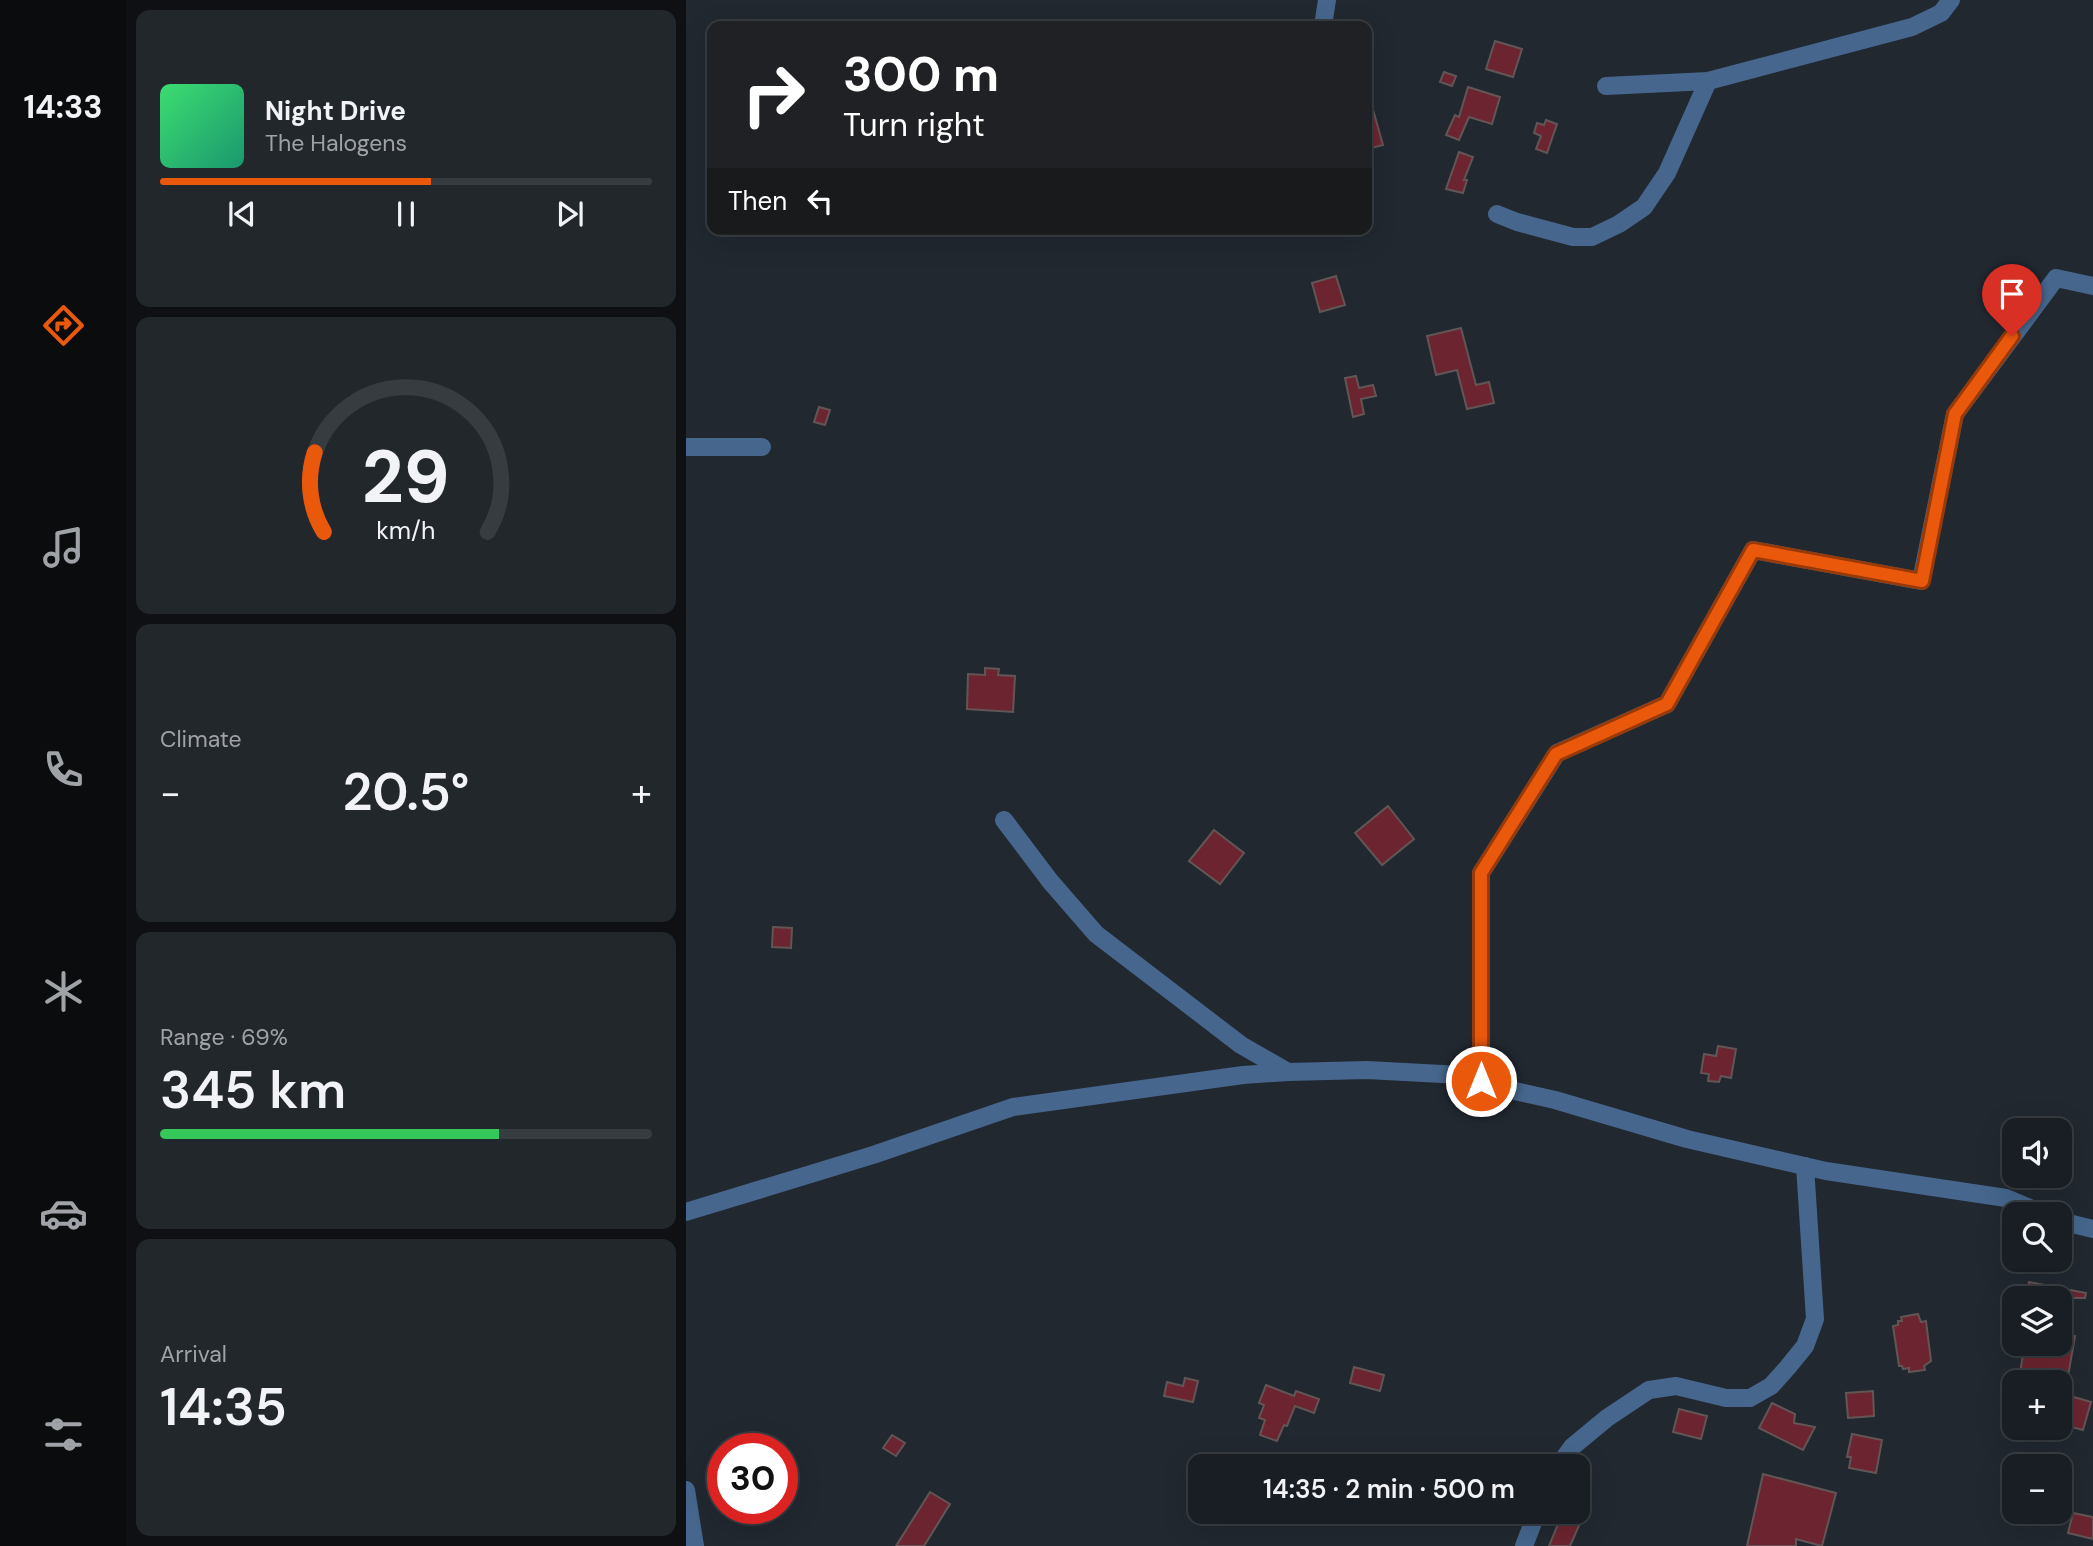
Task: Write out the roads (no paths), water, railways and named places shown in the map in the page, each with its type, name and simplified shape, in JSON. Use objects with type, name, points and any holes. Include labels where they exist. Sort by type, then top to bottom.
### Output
[{"type":"street","points":[[1325,21],[1327,0]]},
{"type":"street","points":[[1606,86],[1708,81],[1912,27],[1941,13],[1951,0]]},
{"type":"street","points":[[1497,214],[1573,237],[1592,237],[1619,224],[1644,206],[1667,173],[1708,81]]},
{"type":"street","points":[[1481,1081],[1481,873],[1556,754],[1667,704],[1753,550],[1922,581],[1955,414],[2056,278],[2093,286]]},
{"type":"street","points":[[686,447],[762,447]]},
{"type":"street","points":[[1004,820],[1050,881],[1096,934],[1241,1045],[1288,1072]]},
{"type":"street","points":[[686,1212],[873,1155],[1013,1107],[1243,1074],[1367,1070],[1461,1075],[1687,1139],[1883,1181],[1987,1194],[2016,1202]]},
{"type":"street","points":[[1567,1454],[1607,1418],[1649,1390],[1676,1386],[1726,1398],[1750,1398],[1771,1387],[1788,1367],[1805,1346],[1815,1319],[1805,1166]]},
{"type":"street","points":[[2072,1224],[2093,1229]]},
{"type":"street","points":[[686,1490],[695,1546]]},
{"type":"street","points":[[1524,1546],[1532,1524]]}]
